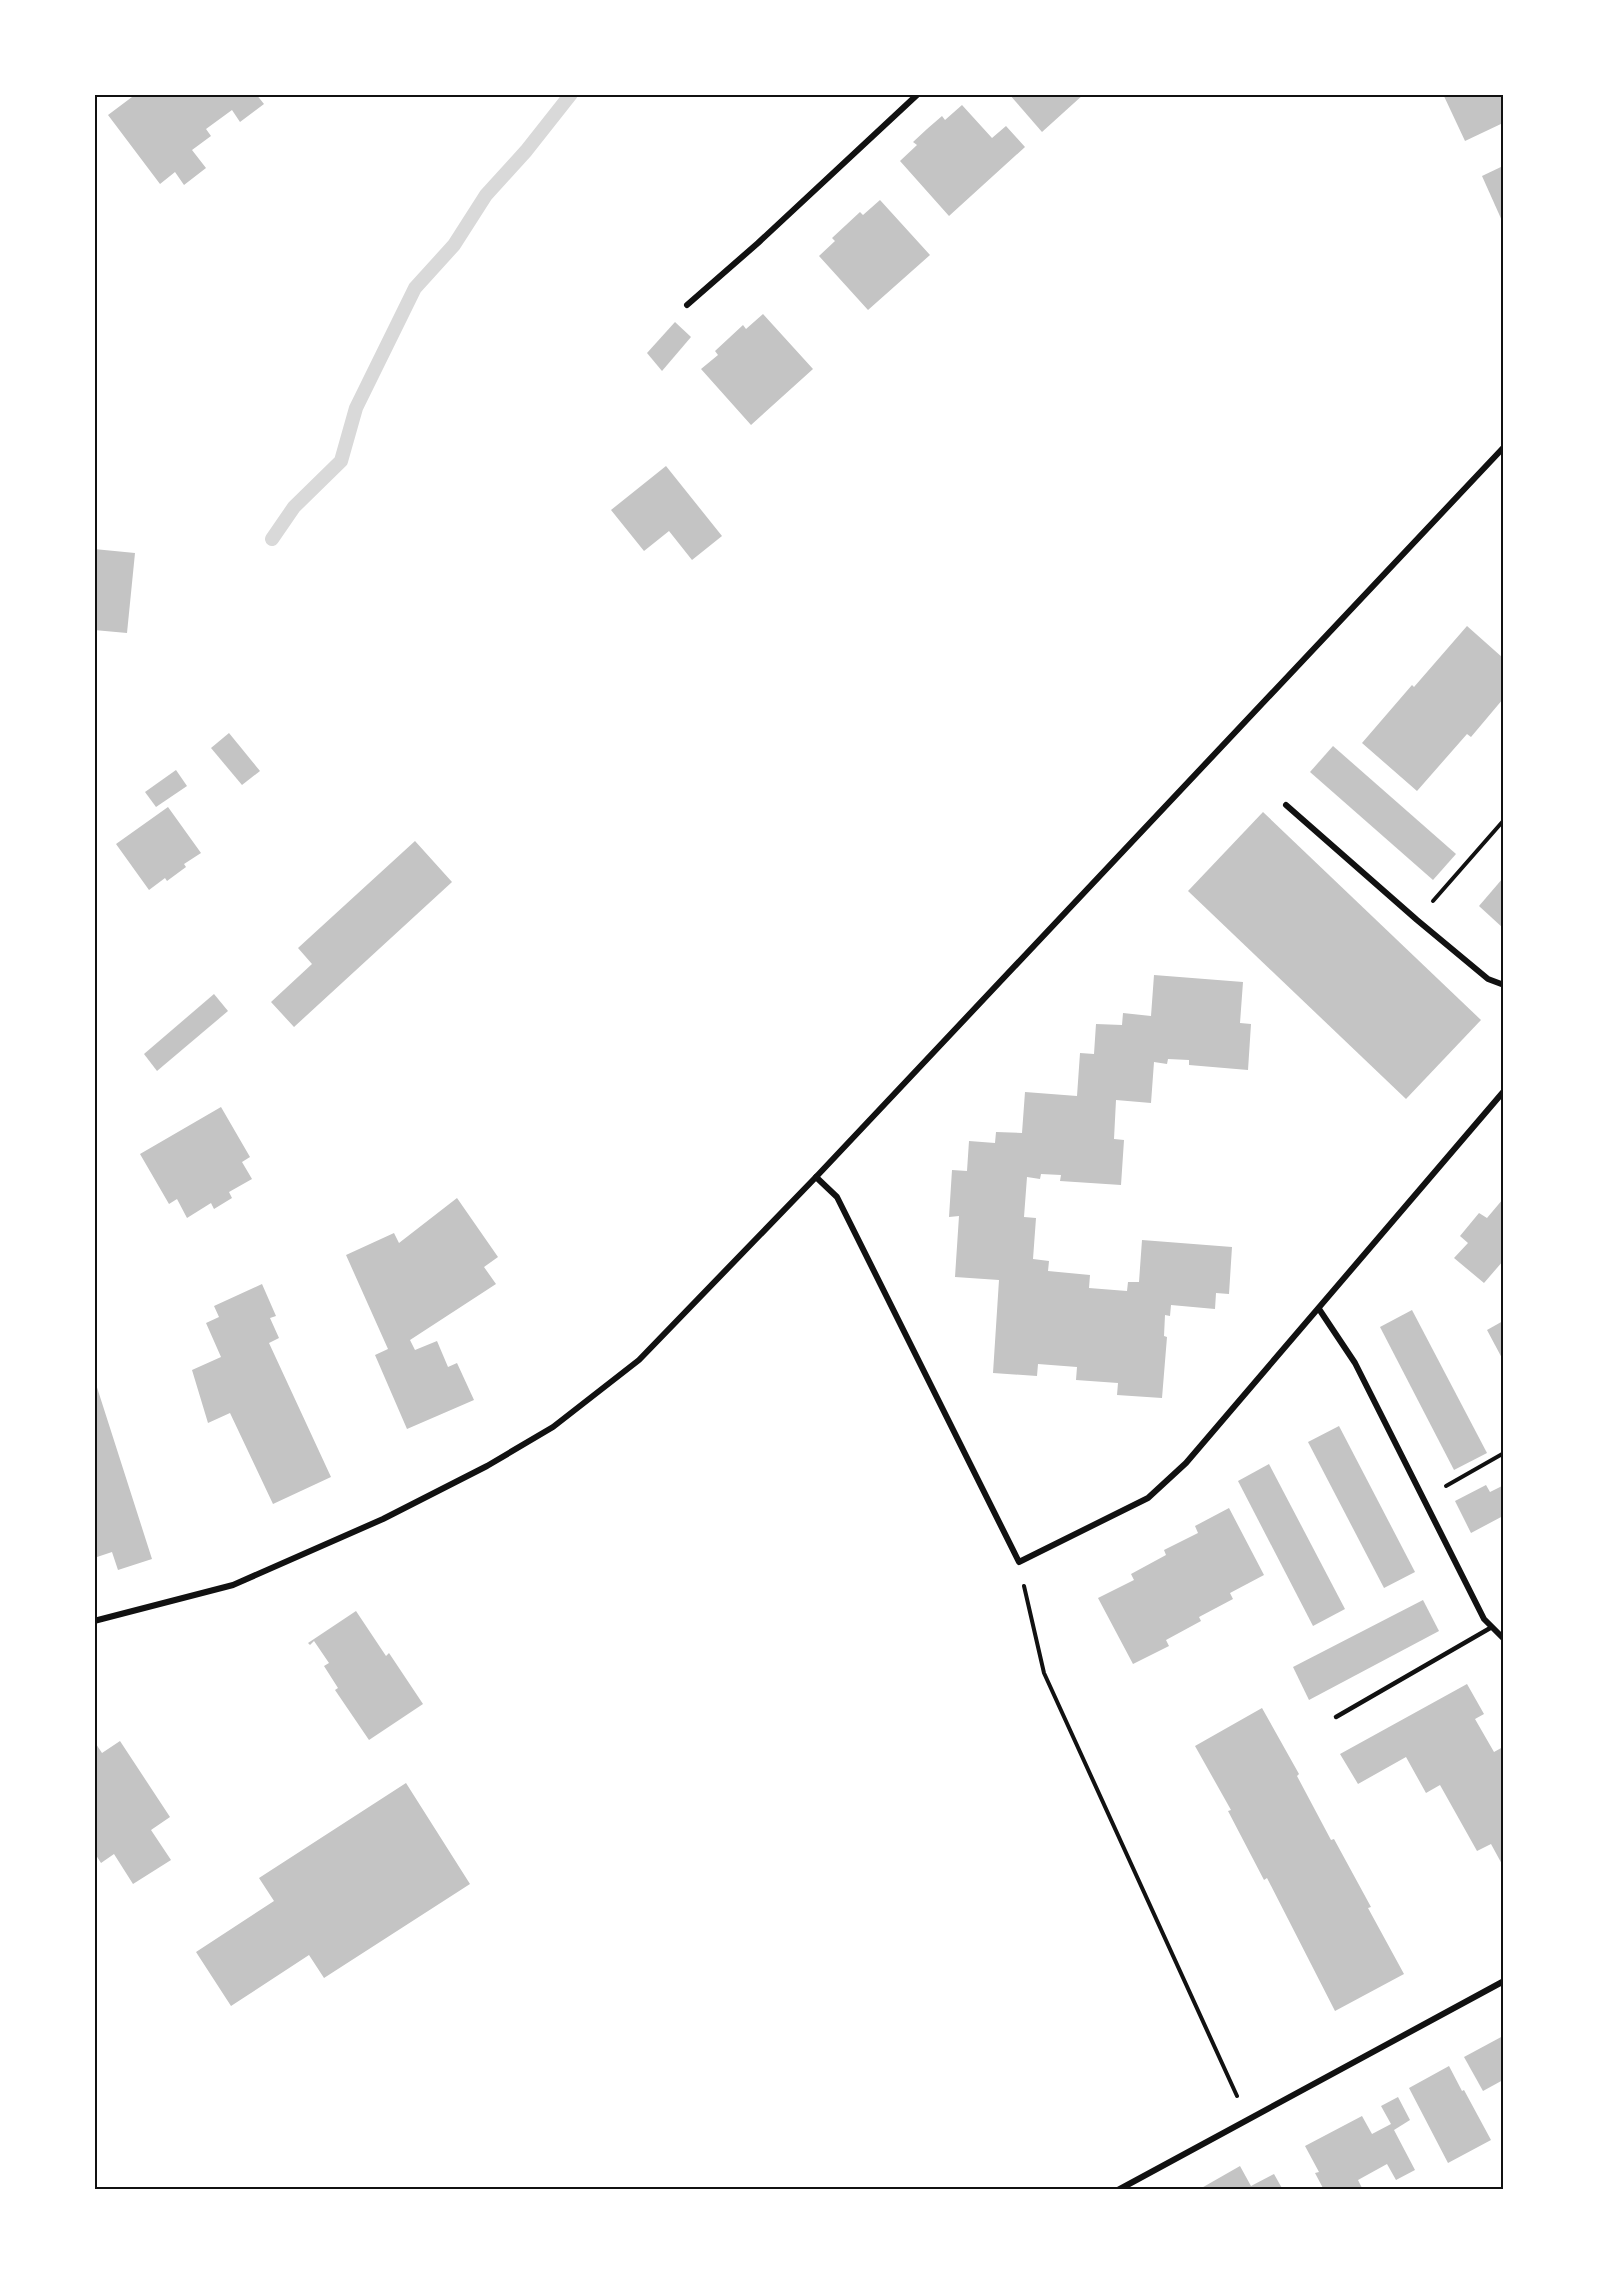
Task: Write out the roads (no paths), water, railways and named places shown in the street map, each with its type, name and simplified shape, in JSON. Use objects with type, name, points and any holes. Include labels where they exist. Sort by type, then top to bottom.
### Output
[{"type":"street","points":[[687,305],[758,243],[918,94]]},
{"type":"street","points":[[94,1621],[233,1585],[383,1519],[487,1466],[553,1427],[639,1360],[816,1177],[1503,447]]},
{"type":"street","points":[[1286,805],[1488,979],[1503,985]]},
{"type":"street","points":[[816,1177],[837,1197],[1019,1562],[1148,1498],[1186,1463],[1503,1091]]},
{"type":"street","points":[[1319,1308],[1355,1363],[1484,1619],[1503,1639]]},
{"type":"street","points":[[1118,2190],[1503,1981]]},
{"type":"lane","points":[[1336,1718],[1492,1627]]},
{"type":"waterway","points":[[272,539],[294,507],[341,461],[356,408],[415,288],[454,245],[486,195],[526,151],[571,94]]}]
